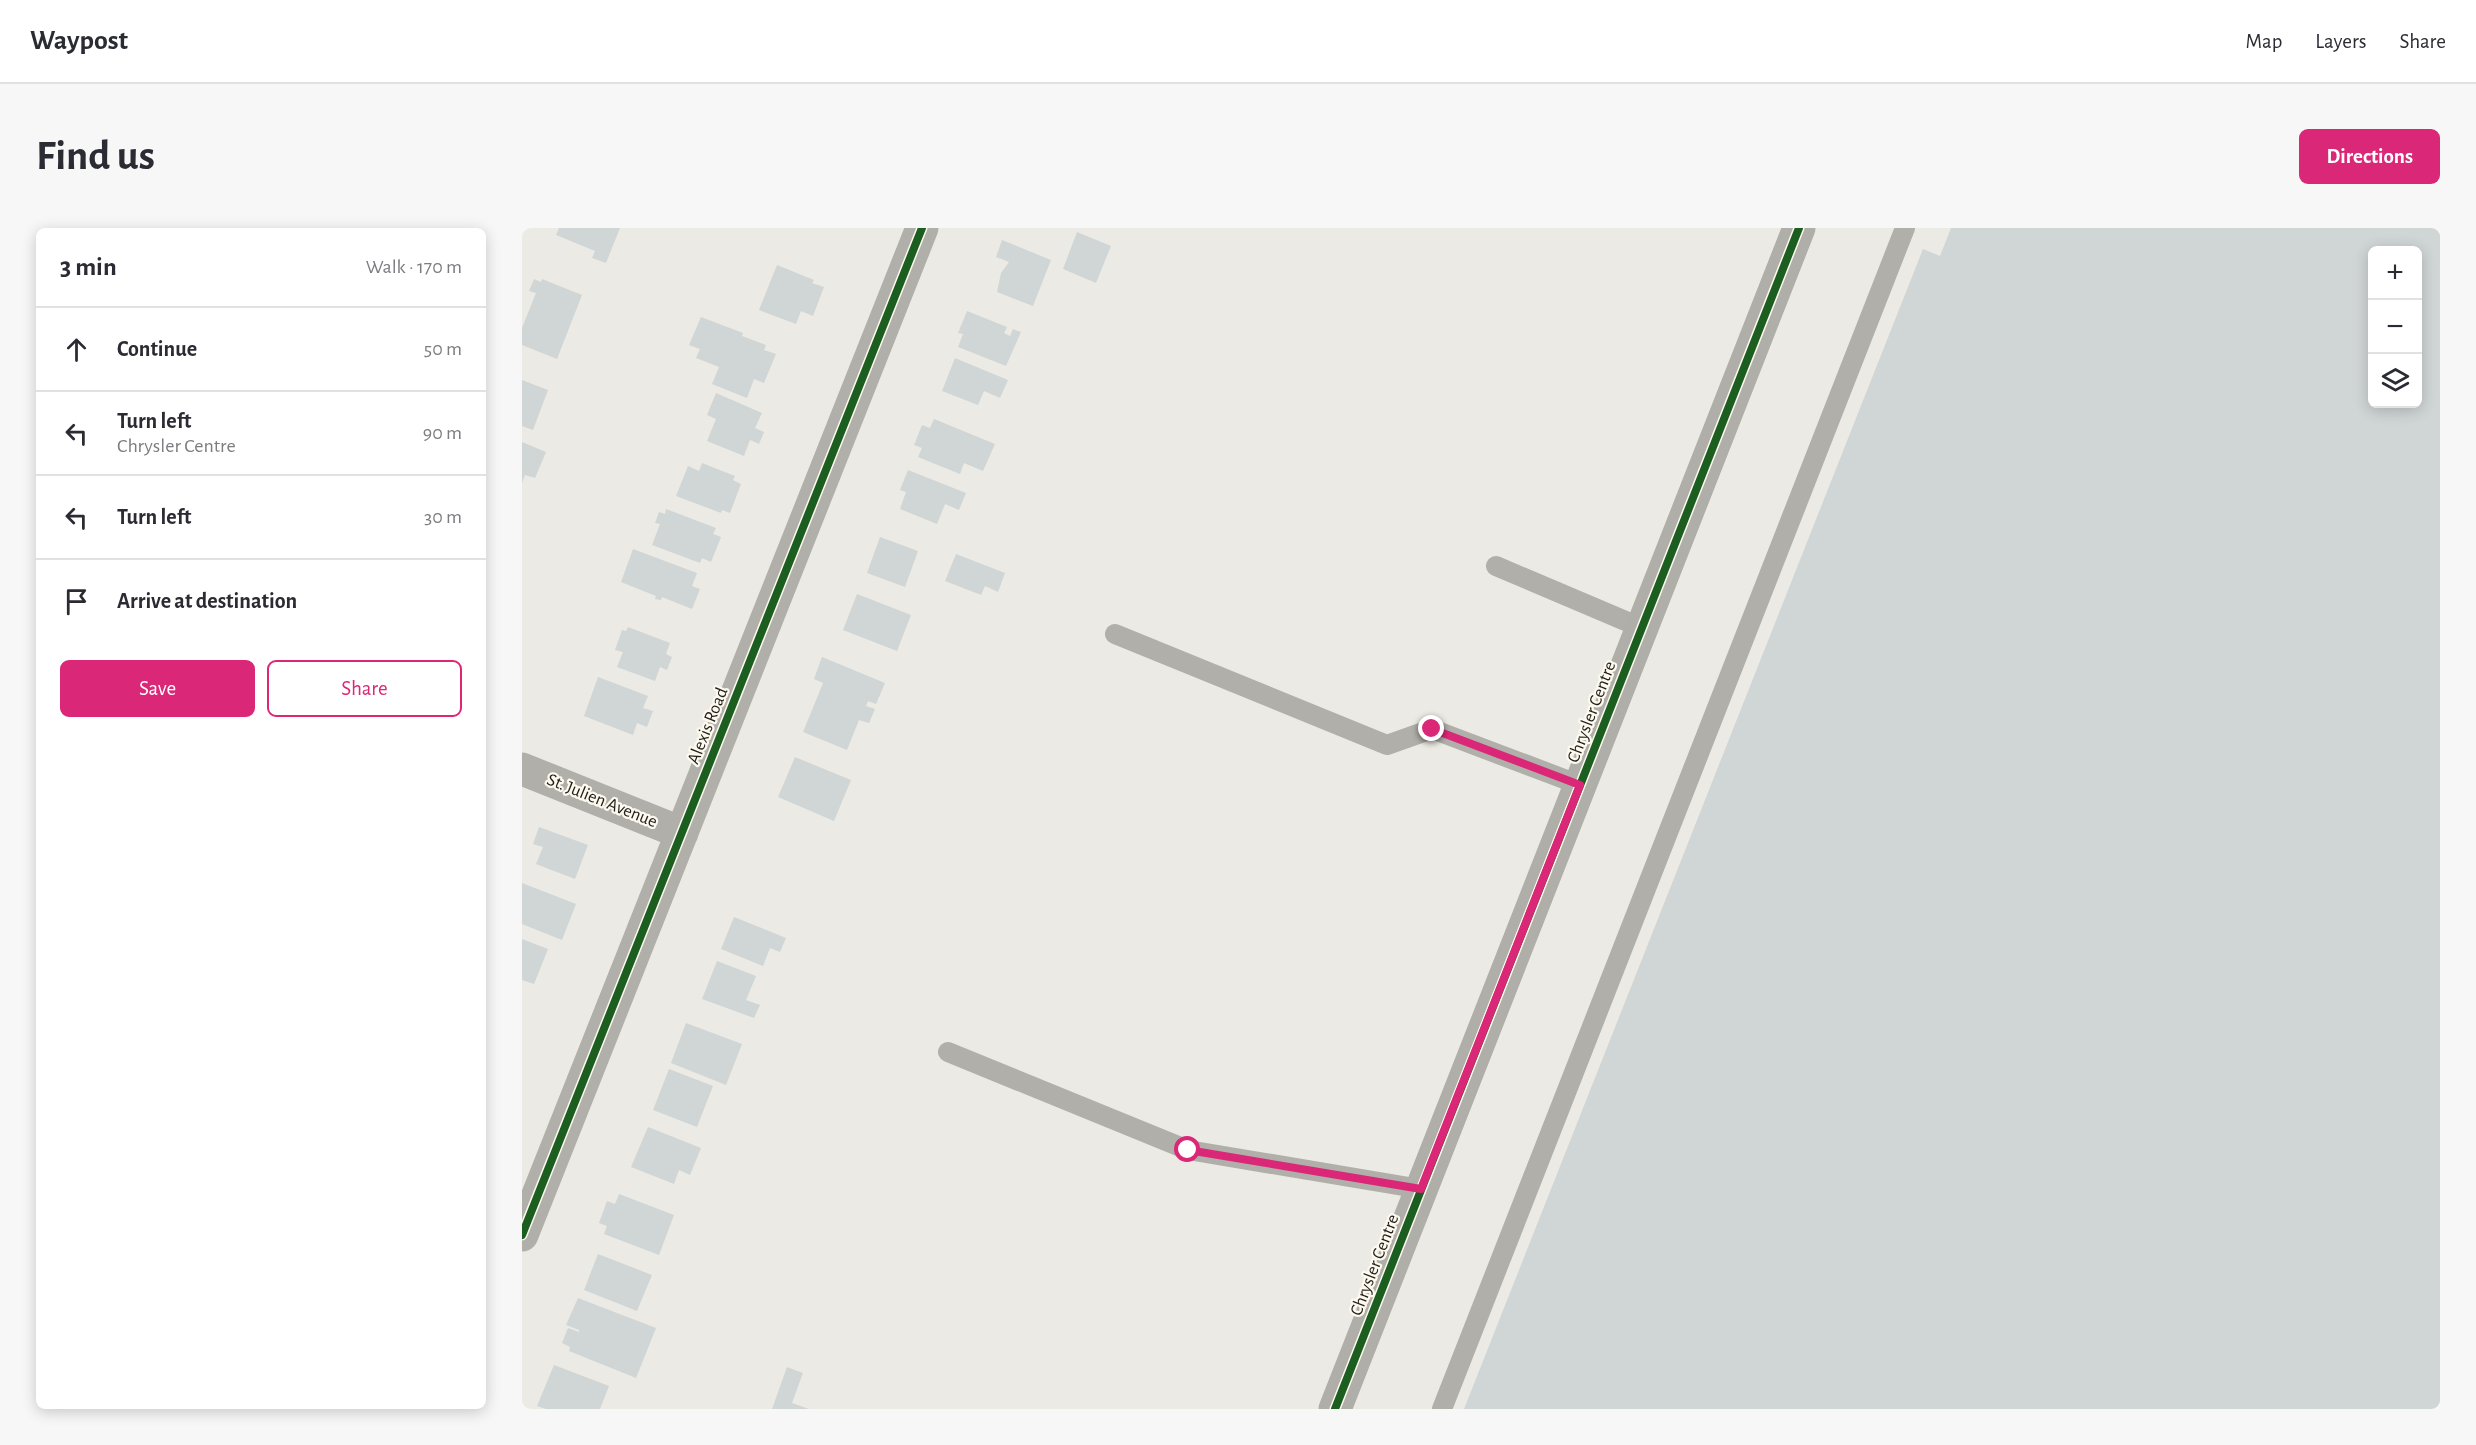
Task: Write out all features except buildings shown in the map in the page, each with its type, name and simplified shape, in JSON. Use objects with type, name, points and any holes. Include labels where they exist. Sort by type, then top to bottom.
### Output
[{"type":"street","name":"Alexis Road","points":[[522,1235],[922,228]]},
{"type":"street","name":"Chrysler Centre","points":[[1335,1409],[1799,228]]},
{"type":"street","name":"St. Julien Avenue","points":[[522,769],[682,833]]},
{"type":"lane","points":[[1442,1409],[1905,228]]},
{"type":"lane","points":[[1496,566],[1642,628]]},
{"type":"lane","points":[[1114,634],[1387,746],[1432,729],[1580,785]]},
{"type":"lane","points":[[948,1052],[1188,1150],[1421,1189]]},
{"type":"cycle path","points":[[522,1235],[922,228]]},
{"type":"cycle path","points":[[1335,1409],[1799,228]]},
{"type":"route","points":[[1188,1150],[1421,1189],[1580,785],[1432,729]]}]
